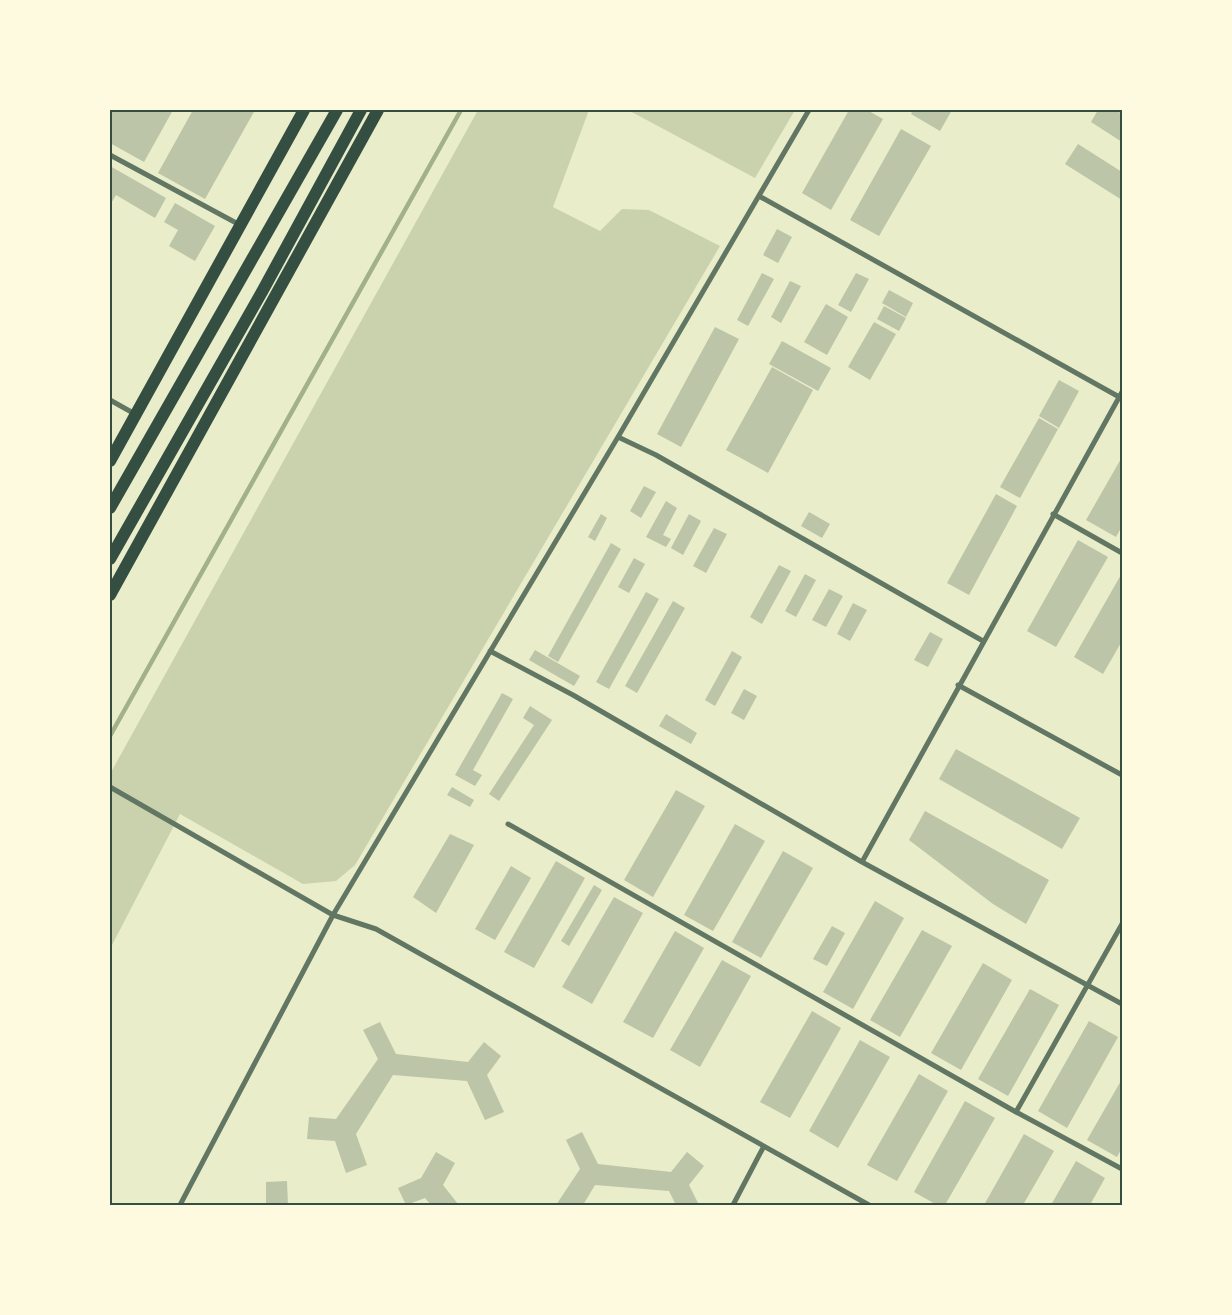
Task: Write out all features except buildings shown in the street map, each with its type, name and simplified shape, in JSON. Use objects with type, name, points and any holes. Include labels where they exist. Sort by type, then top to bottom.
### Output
[{"type":"main road","points":[[110,461],[304,110]]},
{"type":"main road","points":[[110,508],[337,110]]},
{"type":"main road","points":[[110,559],[263,290],[361,110]]},
{"type":"main road","points":[[110,595],[378,110]]},
{"type":"street","points":[[180,1205],[333,915],[618,437],[809,110]]},
{"type":"street","points":[[110,156],[240,225]]},
{"type":"street","points":[[759,196],[1121,396],[1053,514],[862,862]]},
{"type":"street","points":[[110,400],[136,415]]},
{"type":"street","points":[[618,437],[656,455],[983,642]]},
{"type":"street","points":[[1053,514],[1122,553]]},
{"type":"street","points":[[490,652],[573,695],[862,862],[1122,1004]]},
{"type":"street","points":[[958,685],[1122,775]]},
{"type":"street","points":[[110,787],[333,915],[376,929],[869,1205]]},
{"type":"street","points":[[508,824],[1016,1112],[1122,1169]]},
{"type":"street","points":[[1016,1112],[1122,924]]},
{"type":"street","points":[[733,1205],[764,1146]]},
{"type":"green space","points":[[478,110],[589,110],[553,207],[600,231],[622,209],[649,210],[720,246],[355,865],[336,881],[303,884],[180,814],[110,949],[110,774]]},
{"type":"green space","points":[[628,110],[795,110],[755,178]]},
{"type":"waterway","points":[[110,736],[461,110]]}]
